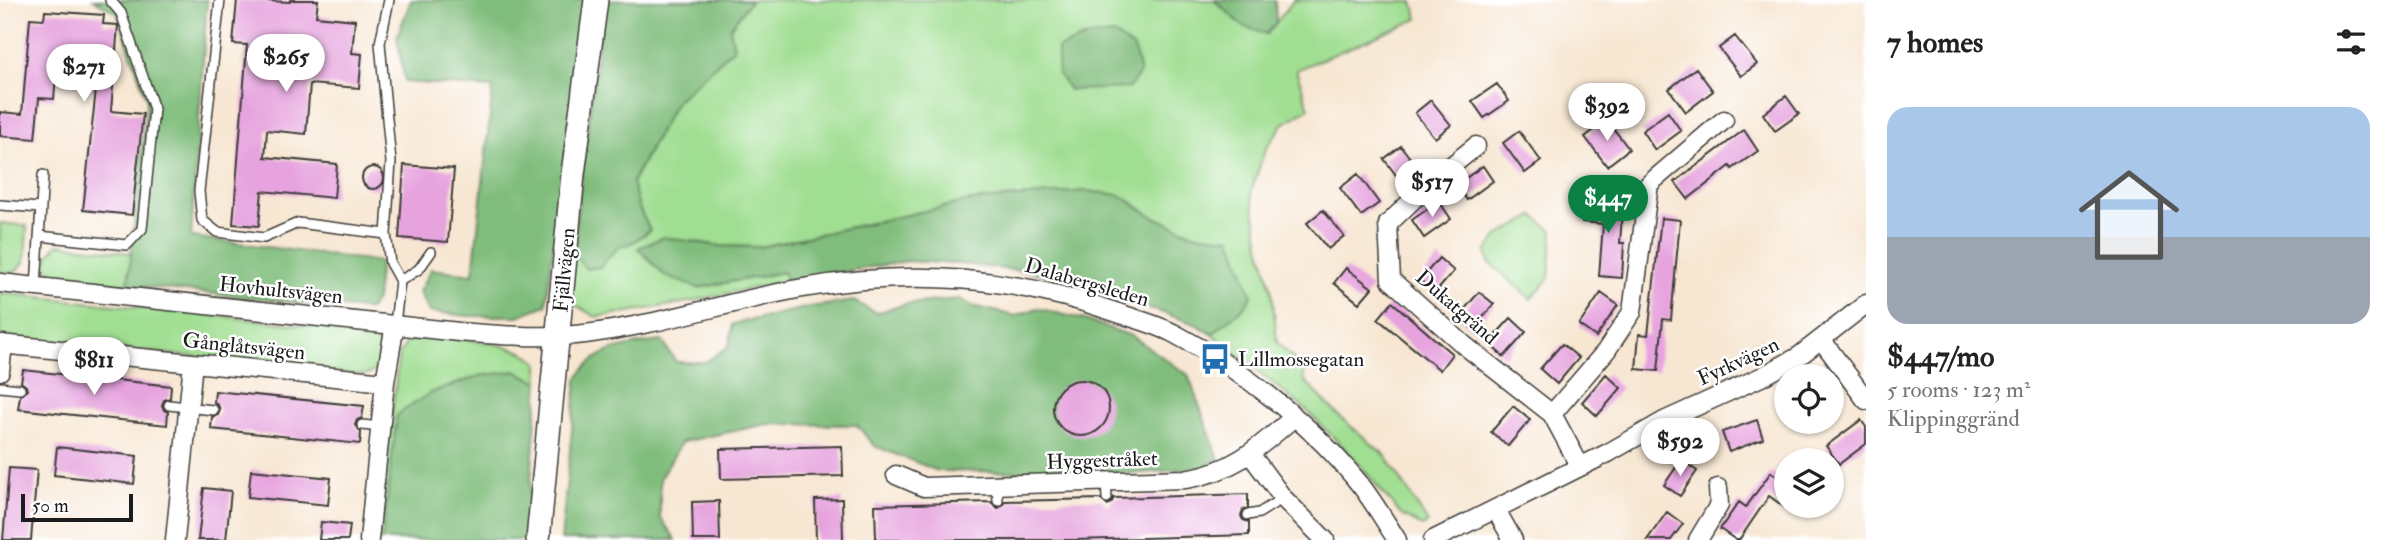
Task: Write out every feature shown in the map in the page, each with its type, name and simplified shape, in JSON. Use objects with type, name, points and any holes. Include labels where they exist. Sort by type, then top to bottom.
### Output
[{"type":"street","name":"Fjällvägen","points":[[538,540],[573,174],[596,0]]},
{"type":"street","points":[[1552,414],[1606,351],[1632,312],[1649,184],[1724,120]]},
{"type":"street","name":"Dukatgränd","points":[[1476,146],[1429,184],[1388,224],[1391,280],[1464,345],[1552,414],[1580,466]]},
{"type":"street","name":"Dalabergsleden","points":[[558,336],[596,332],[803,288],[896,277],[994,282],[1057,293],[1163,328],[1233,371],[1293,418],[1322,445],[1361,487],[1397,540]]},
{"type":"street","name":"Hovhultsvägen","points":[[0,283],[459,332],[558,336]]},
{"type":"street","name":"Fyrkvägen","points":[[1433,540],[1688,409],[1797,358],[1866,304]]},
{"type":"street","points":[[369,540],[384,382],[395,324]]},
{"type":"street","points":[[1821,340],[1866,400]]},
{"type":"street","points":[[0,371],[1,344]]},
{"type":"street","name":"Gånglåtsvägen","points":[[1,344],[384,382]]},
{"type":"street","points":[[175,540],[192,363]]},
{"type":"street","name":"Hyggestråket","points":[[896,475],[924,487],[998,494],[1107,490],[1204,476],[1251,455],[1293,418]]},
{"type":"street","points":[[1251,455],[1283,498],[1325,540]]},
{"type":"street","points":[[1698,540],[1719,506],[1718,488]]},
{"type":"street","points":[[1496,509],[1513,540]]},
{"type":"lane","points":[[39,236],[127,245],[142,229],[154,109],[121,13],[110,0]]},
{"type":"lane","points":[[220,0],[199,191],[201,220],[217,232],[264,238],[298,223],[386,234]]},
{"type":"lane","points":[[389,0],[380,43],[391,162],[386,234],[390,263],[400,281],[395,324]]},
{"type":"lane","points":[[36,287],[43,175]]},
{"type":"lane","points":[[0,205],[41,208]]},
{"type":"lane","points":[[400,281],[419,269],[431,252]]},
{"type":"lane","points":[[0,387],[20,389]]},
{"type":"lane","points":[[169,405],[213,410]]},
{"type":"lane","points":[[362,425],[380,427]]},
{"type":"lane","points":[[1248,515],[1259,513],[1283,498]]},
{"type":"green space","points":[[94,0],[207,0],[191,237],[380,262],[376,299],[370,310],[128,285],[147,100],[117,13]]},
{"type":"green space","points":[[411,0],[585,0],[546,305],[518,316],[469,316],[429,312],[419,292],[431,269],[473,274],[493,88],[405,82],[397,37]]},
{"type":"green space","points":[[604,0],[751,0],[730,28],[734,48],[676,101],[632,182],[639,208],[650,230],[633,242],[617,248],[600,267],[586,269],[572,252]]},
{"type":"green space","points":[[751,0],[1214,0],[1224,9],[1267,34],[1294,0],[1413,2],[1418,19],[1296,70],[1309,108],[1283,124],[1265,150],[1251,192],[1272,292],[1277,342],[1304,370],[1304,380],[1341,418],[1386,456],[1428,523],[1422,526],[1401,515],[1355,459],[1307,411],[1212,334],[1244,307],[1231,239],[1193,234],[1154,217],[1120,195],[1086,191],[971,201],[760,247],[720,246],[691,241],[639,248],[665,276],[698,288],[784,272],[787,281],[678,304],[596,317],[572,303],[572,252],[600,267],[617,248],[650,231],[639,208],[632,183],[676,100],[733,48],[730,28]]},
{"type":"green space","points":[[1214,0],[1275,0],[1276,23],[1267,34],[1243,26]]},
{"type":"green space","points":[[1114,34],[1134,48],[1140,73],[1129,88],[1069,90],[1058,73],[1058,48],[1090,36]]},
{"type":"green space","points":[[1086,191],[1120,195],[1154,217],[1193,234],[1231,238],[1252,296],[1244,307],[1212,334],[1195,324],[1089,287],[1033,272],[908,261],[787,281],[783,272],[698,288],[665,276],[638,248],[663,237],[720,246],[760,247],[971,201]]},
{"type":"green space","points":[[1534,216],[1553,231],[1549,278],[1531,299],[1489,262],[1486,252],[1498,236]]},
{"type":"green space","points":[[0,223],[27,226],[25,261],[14,273],[0,272]]},
{"type":"green space","points":[[58,244],[132,253],[128,285],[56,278],[46,266],[49,255]]},
{"type":"green space","points":[[0,293],[359,331],[377,341],[381,351],[375,371],[365,375],[0,336]]},
{"type":"green space","points":[[960,299],[972,306],[1016,316],[1037,308],[1132,336],[1188,375],[1219,459],[1205,467],[1142,473],[938,471],[874,446],[857,425],[767,424],[682,442],[660,478],[660,517],[676,540],[561,540],[577,380],[592,361],[613,350],[662,341],[676,362],[705,362],[729,346],[733,324],[810,307],[854,301],[876,313],[906,304]]},
{"type":"green space","points":[[425,336],[485,342],[529,355],[538,363],[539,382],[515,371],[411,407],[397,415],[382,540],[377,540],[399,355],[407,342]]},
{"type":"green space","points":[[515,371],[539,382],[526,540],[382,540],[397,415],[430,393],[479,376]]},
{"type":"building","points":[[237,0],[318,0],[316,16],[355,20],[352,53],[362,54],[359,88],[310,84],[306,134],[267,130],[265,157],[337,164],[334,198],[262,191],[259,226],[233,224],[247,45],[233,44]]},
{"type":"building","points":[[45,11],[104,15],[103,24],[118,25],[111,111],[143,114],[132,215],[83,210],[96,89],[85,88],[87,56],[58,53],[54,99],[39,98],[35,139],[0,136],[0,112],[22,114],[30,18],[44,19]]},
{"type":"building","points":[[1735,36],[1757,64],[1741,76],[1719,48]]},
{"type":"building","points":[[1696,68],[1713,91],[1686,112],[1669,89]]},
{"type":"building","points":[[1497,84],[1509,101],[1484,118],[1472,101]]},
{"type":"building","points":[[1786,96],[1799,114],[1775,131],[1763,114]]},
{"type":"building","points":[[1431,100],[1451,125],[1435,138],[1415,113]]},
{"type":"building","points":[[1668,112],[1681,131],[1655,150],[1642,131]]},
{"type":"building","points":[[1607,120],[1629,149],[1607,166],[1585,137]]},
{"type":"building","points":[[1744,130],[1758,151],[1732,169],[1730,166],[1688,199],[1675,182]]},
{"type":"building","points":[[1519,131],[1541,161],[1525,173],[1503,143]]},
{"type":"building","points":[[1401,146],[1419,170],[1402,183],[1384,159]]},
{"type":"building","points":[[404,165],[454,169],[448,242],[399,238]]},
{"type":"building","points":[[1483,166],[1493,181],[1467,200],[1456,185]]},
{"type":"building","points":[[373,167],[381,170],[384,178],[381,186],[373,189],[365,186],[362,178],[365,170]]},
{"type":"building","points":[[1358,174],[1379,203],[1361,216],[1340,188]]},
{"type":"building","points":[[1583,200],[1623,203],[1620,243],[1624,243],[1622,278],[1599,276],[1603,224],[1582,222]]},
{"type":"building","points":[[1439,201],[1451,219],[1424,238],[1412,220]]},
{"type":"building","points":[[1323,210],[1344,236],[1328,249],[1307,223]]},
{"type":"building","points":[[1661,218],[1680,220],[1671,320],[1663,319],[1658,371],[1636,369],[1639,334],[1648,335]]},
{"type":"building","points":[[1439,258],[1454,271],[1435,293],[1420,280]]},
{"type":"building","points":[[1346,268],[1372,288],[1359,303],[1334,283]]},
{"type":"building","points":[[1479,292],[1494,304],[1473,329],[1458,317]]},
{"type":"building","points":[[1601,293],[1618,305],[1596,337],[1579,325]]},
{"type":"building","points":[[1392,302],[1452,354],[1440,370],[1378,319]]},
{"type":"building","points":[[1511,318],[1526,332],[1504,357],[1488,343]]},
{"type":"building","points":[[1562,344],[1579,358],[1557,384],[1540,369]]},
{"type":"building","points":[[23,370],[171,386],[170,398],[164,400],[162,405],[168,412],[167,425],[18,409],[20,396],[27,390],[21,382]]},
{"type":"building","points":[[1606,374],[1621,388],[1597,416],[1582,402]]},
{"type":"building","points":[[1075,380],[1087,380],[1097,384],[1105,392],[1109,408],[1105,424],[1097,432],[1087,436],[1075,436],[1065,432],[1057,424],[1053,414],[1053,402],[1057,392],[1065,384]]},
{"type":"building","points":[[215,391],[364,406],[362,418],[357,420],[355,425],[361,432],[360,444],[211,429],[212,417],[218,415],[220,410],[214,403]]},
{"type":"building","points":[[1513,406],[1530,420],[1508,446],[1491,432]]},
{"type":"building","points":[[1757,420],[1763,439],[1729,452],[1722,432]]},
{"type":"building","points":[[1861,420],[1866,427],[1866,444],[1844,460],[1844,448],[1826,446]]},
{"type":"building","points":[[842,446],[843,476],[721,479],[720,449]]},
{"type":"building","points":[[57,447],[137,456],[134,484],[54,475]]},
{"type":"building","points":[[1681,460],[1697,471],[1680,496],[1664,485]]},
{"type":"building","points":[[9,468],[37,470],[31,540],[3,540]]},
{"type":"building","points":[[251,470],[331,478],[328,505],[248,497]]},
{"type":"building","points":[[1771,472],[1774,474],[1774,500],[1769,496],[1739,540],[1736,540],[1720,529],[1739,502],[1746,507]]},
{"type":"building","points":[[204,488],[231,491],[226,540],[198,540]]},
{"type":"building","points":[[1248,494],[1248,508],[1243,510],[1241,516],[1249,522],[1249,535],[1074,540],[876,540],[875,505],[991,502],[998,508],[1005,501],[1100,499],[1107,505],[1114,498]]},
{"type":"building","points":[[842,499],[843,540],[816,540],[815,500]]},
{"type":"building","points":[[719,501],[720,540],[693,540],[692,502]]},
{"type":"building","points":[[1667,512],[1683,524],[1671,540],[1647,540]]},
{"type":"building","points":[[321,522],[350,525],[348,540],[319,540]]},
{"type":"place","name":"Lillmossegatan","points":[[1215,359]]}]
